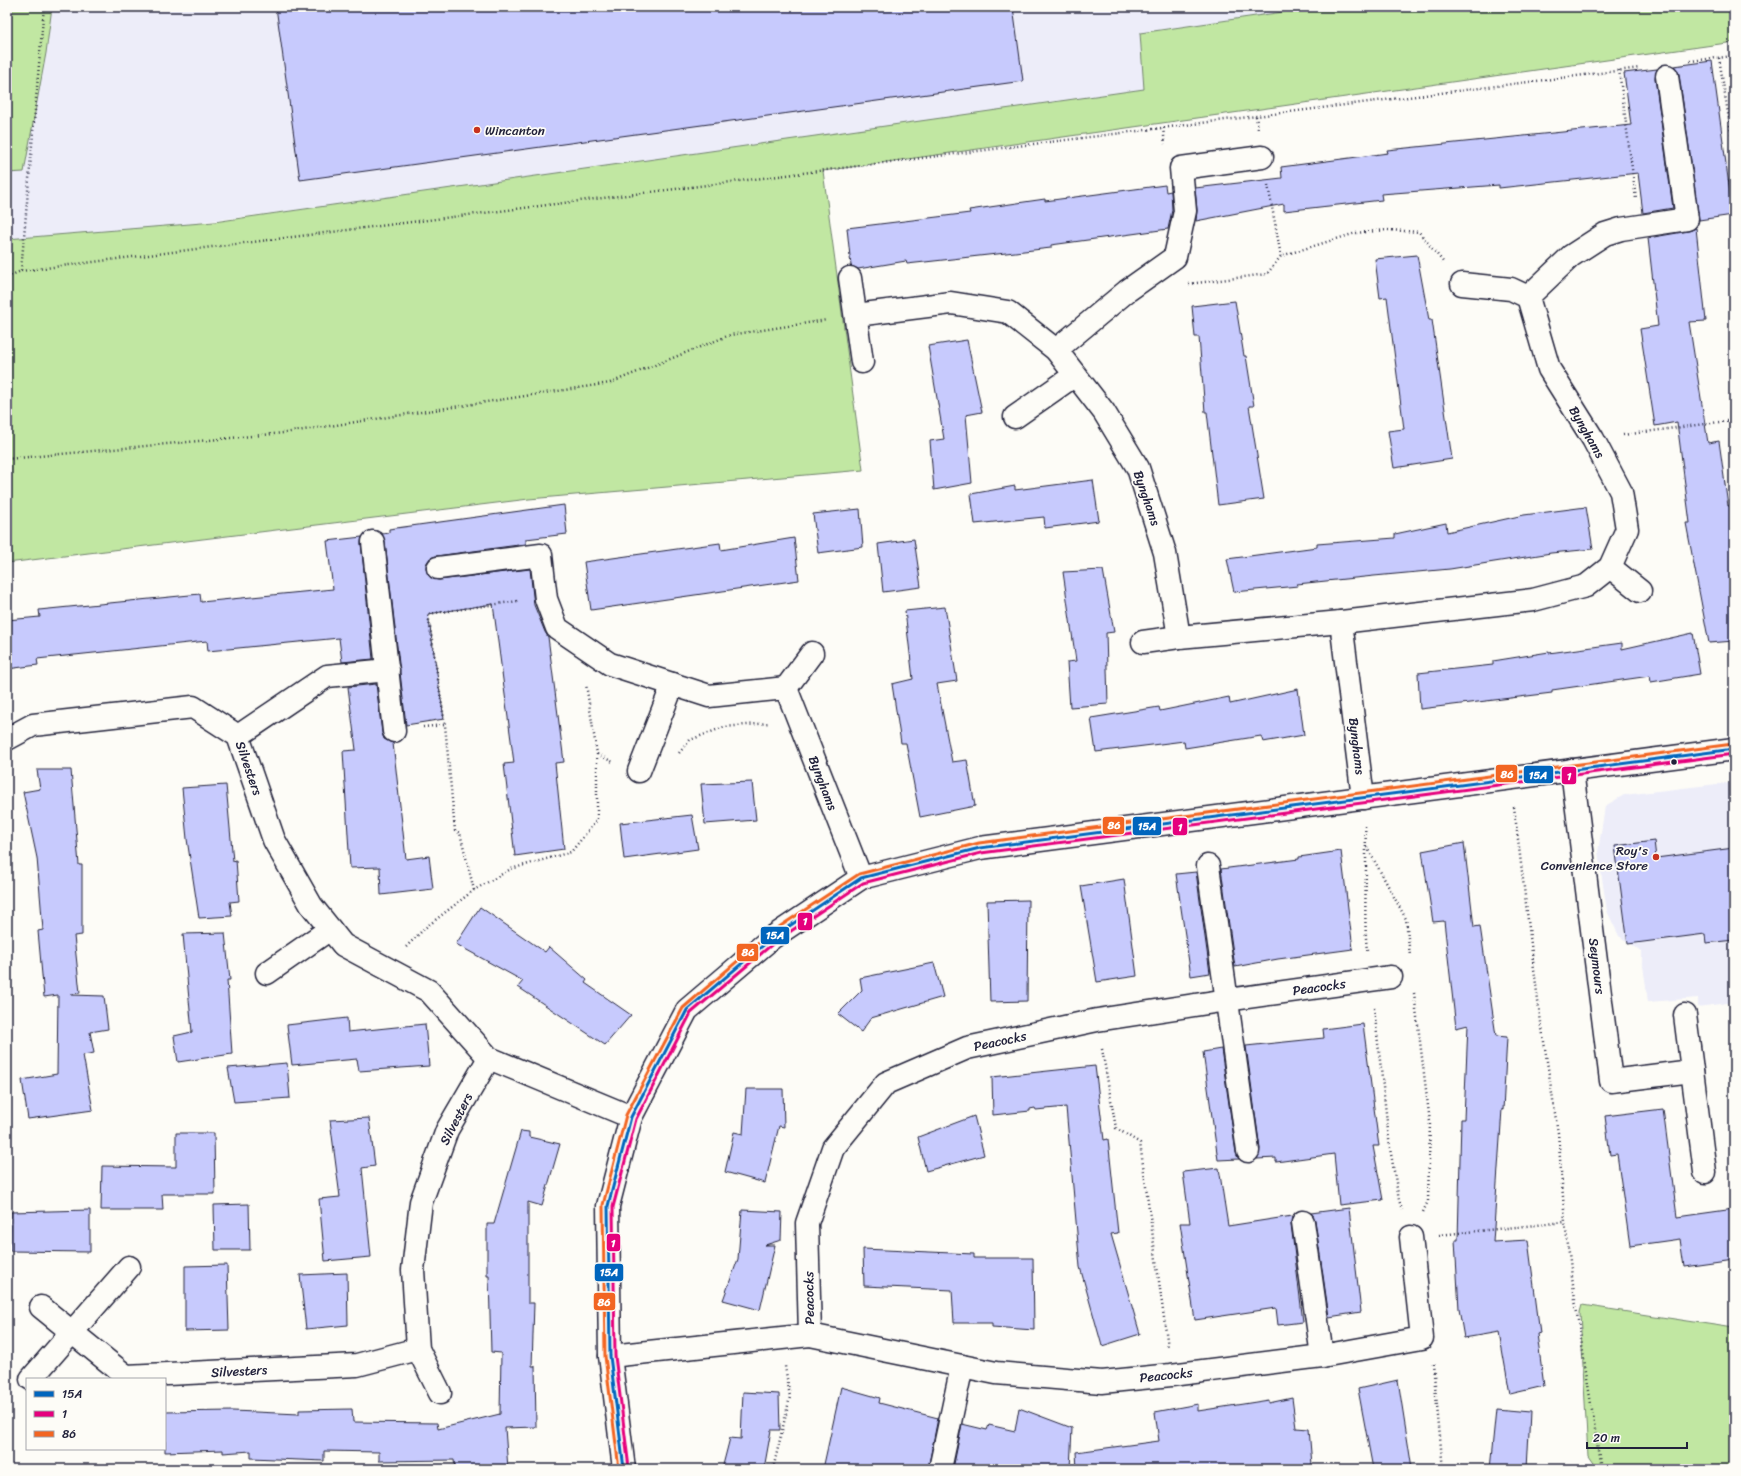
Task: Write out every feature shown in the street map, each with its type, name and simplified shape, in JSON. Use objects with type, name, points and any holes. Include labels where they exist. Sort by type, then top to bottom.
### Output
[{"type":"street","points":[[1462,284],[1511,290],[1528,298],[1571,256],[1605,234],[1640,226],[1687,219],[1667,76]]},
{"type":"street","points":[[1056,350],[1127,291],[1174,257],[1185,211],[1181,168],[1262,157]]},
{"type":"street","points":[[850,278],[862,362]]},
{"type":"street","name":"Bynghams","points":[[1143,642],[1179,637],[1341,622],[1533,600],[1586,586],[1610,567],[1627,529],[1622,492],[1593,439],[1549,368],[1528,298]]},
{"type":"street","name":"Bynghams","points":[[856,316],[951,303],[1008,312],[1056,350],[1104,412],[1138,468],[1165,553],[1179,637]]},
{"type":"street","points":[[1015,417],[1075,375]]},
{"type":"street","points":[[373,542],[394,730]]},
{"type":"street","points":[[438,568],[541,555],[546,600],[557,628],[610,664],[709,696],[786,688],[812,653]]},
{"type":"street","points":[[1610,567],[1640,591]]},
{"type":"street","name":"Bynghams","points":[[1341,622],[1363,798]]},
{"type":"street","points":[[238,736],[327,676],[388,670]]},
{"type":"street","points":[[639,771],[672,684]]},
{"type":"street","name":"Bynghams","points":[[786,688],[860,878]]},
{"type":"street","name":"Silvesters","points":[[7,739],[33,725],[193,707],[238,736],[274,840],[310,905],[343,945],[429,991],[489,1058],[631,1117]]},
{"type":"street","points":[[624,1469],[610,1356],[608,1206],[631,1117],[687,1010],[773,937],[860,878],[980,848],[1363,798],[1510,777],[1734,749]]},
{"type":"street","name":"Seymours","points":[[1572,770],[1611,1081],[1692,1071]]},
{"type":"street","points":[[1208,866],[1248,1151]]},
{"type":"street","points":[[267,973],[330,929]]},
{"type":"street","name":"Peacocks","points":[[810,1335],[807,1223],[833,1148],[886,1084],[967,1048],[1097,1020],[1381,978]]},
{"type":"street","points":[[1685,1016],[1705,1172]]},
{"type":"street","name":"Silvesters","points":[[440,1393],[418,1348],[413,1270],[421,1202],[447,1130],[489,1058]]},
{"type":"street","points":[[1303,1222],[1322,1356]]},
{"type":"street","points":[[1411,1237],[1422,1338]]},
{"type":"street","points":[[33,1378],[129,1267]]},
{"type":"street","name":"Silvesters","points":[[41,1307],[126,1376],[357,1366],[418,1348]]},
{"type":"street","name":"Peacocks","points":[[610,1356],[810,1335],[996,1373],[1102,1382],[1322,1356],[1422,1338]]},
{"type":"street","points":[[940,1469],[962,1366]]},
{"type":"path","points":[[21,271],[44,7]]},
{"type":"path","points":[[1688,62],[1734,56]]},
{"type":"path","points":[[1719,58],[1734,150]]},
{"type":"path","points":[[7,277],[21,271],[1642,67]]},
{"type":"path","points":[[1619,70],[1640,226]]},
{"type":"path","points":[[1182,284],[1267,274],[1281,256],[1356,233],[1387,230],[1419,232],[1462,284]]},
{"type":"path","points":[[7,459],[284,433],[610,383],[730,336],[856,316]]},
{"type":"path","points":[[1593,439],[1734,420]]},
{"type":"path","points":[[474,890],[460,833],[455,831],[445,725],[428,614],[534,599],[546,600]]},
{"type":"path","points":[[385,968],[425,928],[474,890],[511,869],[571,852],[597,820],[597,754],[586,680],[601,658]]},
{"type":"path","points":[[674,758],[690,740],[724,727],[768,722],[800,723]]},
{"type":"path","points":[[597,754],[619,765],[639,771]]},
{"type":"path","points":[[1510,777],[1539,1009],[1558,1132],[1565,1222],[1589,1400],[1601,1469]]},
{"type":"path","points":[[1363,798],[1367,846],[1365,927],[1381,978],[1390,1148],[1399,1200],[1411,1237]]},
{"type":"path","points":[[1367,846],[1406,919],[1411,959]]},
{"type":"path","points":[[1411,1237],[1428,1201],[1430,1122],[1414,989]]},
{"type":"path","points":[[1097,1020],[1116,1128],[1140,1143],[1171,1375]]},
{"type":"path","points":[[1411,1237],[1565,1222]]},
{"type":"path","points":[[773,1469],[790,1397],[780,1337]]},
{"type":"path","points":[[1422,1338],[1431,1349],[1443,1469]]},
{"type":"shaded area","points":[[18,7],[1317,7],[1140,33],[1144,89],[677,161],[156,228],[7,239],[7,92]]},
{"type":"shaded area","points":[[1734,782],[1734,1002],[1698,1007],[1698,998],[1648,1002],[1641,951],[1619,936],[1607,911],[1598,852],[1605,806],[1624,795]]},
{"type":"green space","points":[[7,7],[52,7],[46,53],[24,172],[7,173]]},
{"type":"green space","points":[[1317,7],[1734,7],[1734,42],[823,171],[863,470],[529,499],[7,563],[7,239],[214,222],[1144,89],[1140,33]]},
{"type":"green space","points":[[1582,1305],[1734,1328],[1734,1469],[1597,1469],[1588,1456],[1580,1312]]},
{"type":"building","name":"Wincanton","points":[[276,7],[1013,7],[1023,81],[300,180]]},
{"type":"building","points":[[1712,61],[1733,215],[1699,220],[1679,74],[1674,66]]},
{"type":"building","points":[[1657,69],[1655,78],[1673,208],[1643,213],[1638,173],[1499,188],[1499,185],[1381,194],[1382,200],[1284,211],[1284,204],[1196,221],[1197,210],[1195,188],[1282,178],[1281,167],[1388,153],[1387,150],[1631,125],[1624,73]]},
{"type":"building","points":[[1165,185],[1166,192],[1171,191],[1172,210],[1168,229],[1051,245],[1051,248],[907,264],[906,261],[858,269],[851,266],[847,228],[970,213],[969,210],[1045,199],[1045,201]]},
{"type":"building","points":[[1696,228],[1706,321],[1689,322],[1708,443],[1719,441],[1728,506],[1734,505],[1734,641],[1709,643],[1686,523],[1690,523],[1677,422],[1655,426],[1640,329],[1658,326],[1648,238],[1689,231]]},
{"type":"building","points":[[1417,255],[1429,320],[1432,320],[1452,459],[1394,468],[1388,431],[1404,429],[1387,297],[1380,298],[1375,259]]},
{"type":"building","points":[[1235,301],[1254,406],[1249,406],[1264,499],[1218,505],[1207,412],[1205,412],[1199,337],[1195,337],[1192,306]]},
{"type":"building","points":[[967,340],[982,412],[966,415],[972,483],[934,490],[930,441],[944,439],[928,346]]},
{"type":"building","points":[[1093,480],[1099,521],[1045,528],[1044,517],[975,524],[971,494],[1015,486],[1015,490]]},
{"type":"building","points":[[564,505],[567,534],[526,539],[526,544],[436,556],[430,558],[426,564],[428,575],[433,579],[439,580],[530,569],[534,605],[548,637],[564,762],[555,763],[564,849],[515,856],[504,764],[514,763],[493,604],[428,614],[444,719],[406,725],[385,541],[382,534],[389,533],[389,529]]},
{"type":"building","points":[[1586,507],[1593,549],[1551,553],[1450,569],[1297,584],[1298,586],[1234,592],[1227,559],[1317,547],[1317,544],[1395,538],[1395,534],[1446,523],[1447,532],[1524,515]]},
{"type":"building","points":[[860,509],[863,547],[818,553],[813,514]]},
{"type":"building","points":[[362,537],[361,543],[373,659],[342,662],[339,638],[208,651],[207,641],[37,659],[38,665],[7,669],[7,620],[40,617],[39,610],[200,594],[201,602],[333,589],[327,541]]},
{"type":"building","points":[[794,538],[799,580],[591,610],[584,562],[720,543],[721,550]]},
{"type":"building","points":[[914,539],[921,587],[883,592],[878,544]]},
{"type":"building","points":[[1103,570],[1114,632],[1106,633],[1108,704],[1070,707],[1067,662],[1076,661],[1063,572]]},
{"type":"building","points":[[945,607],[957,681],[937,684],[952,762],[967,760],[975,806],[920,817],[906,743],[901,743],[892,684],[913,679],[905,611]]},
{"type":"building","points":[[1693,633],[1700,674],[1651,682],[1650,676],[1552,690],[1552,693],[1420,709],[1418,673],[1493,665],[1493,661],[1622,643],[1622,649]]},
{"type":"building","points":[[376,684],[382,733],[384,739],[393,743],[406,859],[429,856],[433,889],[381,895],[380,867],[350,868],[343,751],[356,750],[348,687]]},
{"type":"building","points":[[1298,689],[1304,735],[1263,742],[1261,736],[1185,748],[1184,741],[1096,752],[1091,718],[1159,707],[1160,711],[1229,697],[1230,704]]},
{"type":"building","points":[[37,770],[71,770],[79,865],[82,865],[82,935],[74,936],[80,993],[71,995],[104,996],[108,1029],[90,1032],[94,1053],[83,1055],[93,1110],[28,1119],[22,1080],[57,1074],[58,995],[44,997],[38,931],[43,930],[37,858],[23,792],[40,789]]},
{"type":"building","points":[[752,782],[756,820],[705,824],[701,784]]},
{"type":"building","points":[[226,785],[233,861],[236,860],[239,901],[230,902],[232,916],[199,918],[187,839],[182,788]]},
{"type":"building","points":[[692,815],[698,849],[624,859],[620,823]]},
{"type":"building","points":[[1654,841],[1656,858],[1734,848],[1734,940],[1706,943],[1705,934],[1628,944],[1615,846]]},
{"type":"building","points":[[1464,843],[1474,927],[1480,926],[1496,1036],[1507,1037],[1493,1242],[1528,1240],[1540,1333],[1537,1334],[1544,1386],[1510,1394],[1499,1332],[1464,1338],[1459,1309],[1455,1240],[1458,1240],[1461,1119],[1464,1119],[1468,1025],[1456,1028],[1444,921],[1433,922],[1422,851]]},
{"type":"building","points":[[1341,851],[1353,949],[1278,959],[1235,967],[1221,869],[1299,859],[1299,857]]},
{"type":"building","points":[[1196,872],[1210,973],[1191,976],[1176,874]]},
{"type":"building","points":[[1124,879],[1137,976],[1097,982],[1081,886]]},
{"type":"building","points":[[1028,900],[1027,1001],[990,1002],[987,901]]},
{"type":"building","points":[[480,907],[545,952],[549,947],[587,980],[585,983],[631,1015],[605,1045],[518,987],[523,981],[456,944]]},
{"type":"building","points":[[225,933],[230,980],[227,980],[232,1054],[178,1062],[174,1036],[192,1032],[183,934]]},
{"type":"building","points":[[934,963],[943,997],[871,1018],[861,1032],[838,1014],[862,990],[860,978]]},
{"type":"building","points":[[347,1018],[348,1032],[425,1024],[429,1066],[359,1071],[357,1059],[292,1065],[287,1025]]},
{"type":"building","points":[[1363,1024],[1379,1146],[1373,1146],[1383,1200],[1339,1205],[1334,1154],[1276,1162],[1276,1158],[1257,1159],[1260,1149],[1246,1046],[1324,1038],[1323,1029]]},
{"type":"building","points":[[1221,1049],[1236,1153],[1239,1159],[1218,1160],[1203,1052]]},
{"type":"building","points":[[287,1063],[290,1098],[234,1102],[228,1068]]},
{"type":"building","points":[[1095,1066],[1104,1140],[1108,1139],[1118,1233],[1111,1234],[1140,1334],[1102,1346],[1080,1267],[1066,1107],[1036,1110],[1035,1108],[1030,1109],[1030,1111],[993,1115],[992,1077]]},
{"type":"building","points":[[746,1089],[783,1089],[784,1127],[779,1126],[765,1183],[725,1172],[734,1132],[743,1134]]},
{"type":"building","points":[[1663,1109],[1677,1217],[1734,1209],[1734,1260],[1684,1267],[1680,1239],[1630,1246],[1617,1154],[1610,1155],[1605,1116]]},
{"type":"building","points":[[974,1116],[984,1155],[926,1171],[918,1137]]},
{"type":"building","points":[[369,1118],[375,1166],[362,1168],[371,1257],[325,1261],[319,1199],[340,1197],[330,1120]]},
{"type":"building","points":[[521,1131],[529,1132],[529,1137],[560,1144],[542,1206],[528,1202],[528,1303],[534,1303],[532,1366],[535,1366],[536,1427],[505,1428],[508,1469],[455,1469],[454,1460],[379,1461],[379,1452],[324,1451],[324,1461],[251,1458],[251,1451],[223,1453],[223,1450],[165,1452],[166,1412],[233,1411],[299,1414],[299,1410],[352,1409],[353,1422],[437,1423],[438,1429],[500,1414],[501,1353],[491,1352],[489,1276],[487,1276],[487,1224],[494,1224]]},
{"type":"building","points":[[176,1133],[214,1133],[215,1194],[162,1194],[163,1210],[101,1210],[102,1166],[176,1167]]},
{"type":"building","points":[[1219,1168],[1228,1226],[1292,1216],[1291,1224],[1303,1322],[1278,1325],[1276,1308],[1195,1320],[1180,1223],[1190,1223],[1183,1172]]},
{"type":"building","points":[[249,1204],[250,1250],[215,1250],[214,1205]]},
{"type":"building","points":[[1349,1208],[1361,1312],[1329,1317],[1315,1220],[1311,1213]]},
{"type":"building","points":[[90,1210],[90,1252],[10,1251],[11,1212]]},
{"type":"building","points":[[742,1210],[782,1212],[781,1240],[765,1245],[775,1245],[760,1310],[723,1300],[738,1259]]},
{"type":"building","points":[[863,1249],[974,1254],[974,1258],[1033,1258],[1034,1330],[992,1327],[992,1323],[954,1323],[952,1290],[864,1286]]},
{"type":"building","points":[[227,1265],[229,1330],[185,1331],[185,1266]]},
{"type":"building","points":[[347,1273],[348,1325],[306,1329],[300,1275]]},
{"type":"building","points":[[1398,1380],[1412,1469],[1373,1469],[1358,1389]]},
{"type":"building","points":[[841,1387],[880,1398],[879,1403],[938,1418],[928,1469],[823,1469]]},
{"type":"building","points":[[743,1392],[779,1394],[780,1430],[771,1430],[764,1469],[722,1469],[730,1438],[741,1439]]},
{"type":"building","points":[[1292,1398],[1296,1428],[1309,1429],[1312,1465],[1291,1469],[1077,1469],[1076,1452],[1159,1441],[1155,1412],[1198,1404],[1198,1411],[1269,1400],[1269,1403]]},
{"type":"building","points":[[1019,1408],[1072,1428],[1070,1469],[953,1469],[962,1424],[987,1430],[989,1425],[1015,1431]]},
{"type":"building","points":[[1496,1409],[1530,1412],[1527,1469],[1490,1469]]},
{"type":"transit line","name":"86","points":[[619,1469],[605,1356],[603,1205],[626,1115],[683,1008],[770,933],[859,874],[979,843],[1733,744]]},
{"type":"transit line","name":"15A","points":[[624,1469],[610,1356],[608,1206],[631,1117],[687,1010],[773,937],[861,878],[980,848],[1734,749]]},
{"type":"transit line","name":"1","points":[[629,1468],[615,1356],[613,1207],[636,1119],[691,1013],[776,941],[863,883],[981,853],[1734,754]]},
{"type":"place","name":"Wincanton","points":[[477,130]]},
{"type":"place","name":"Roy's Convenience Store","points":[[1656,857]]}]
